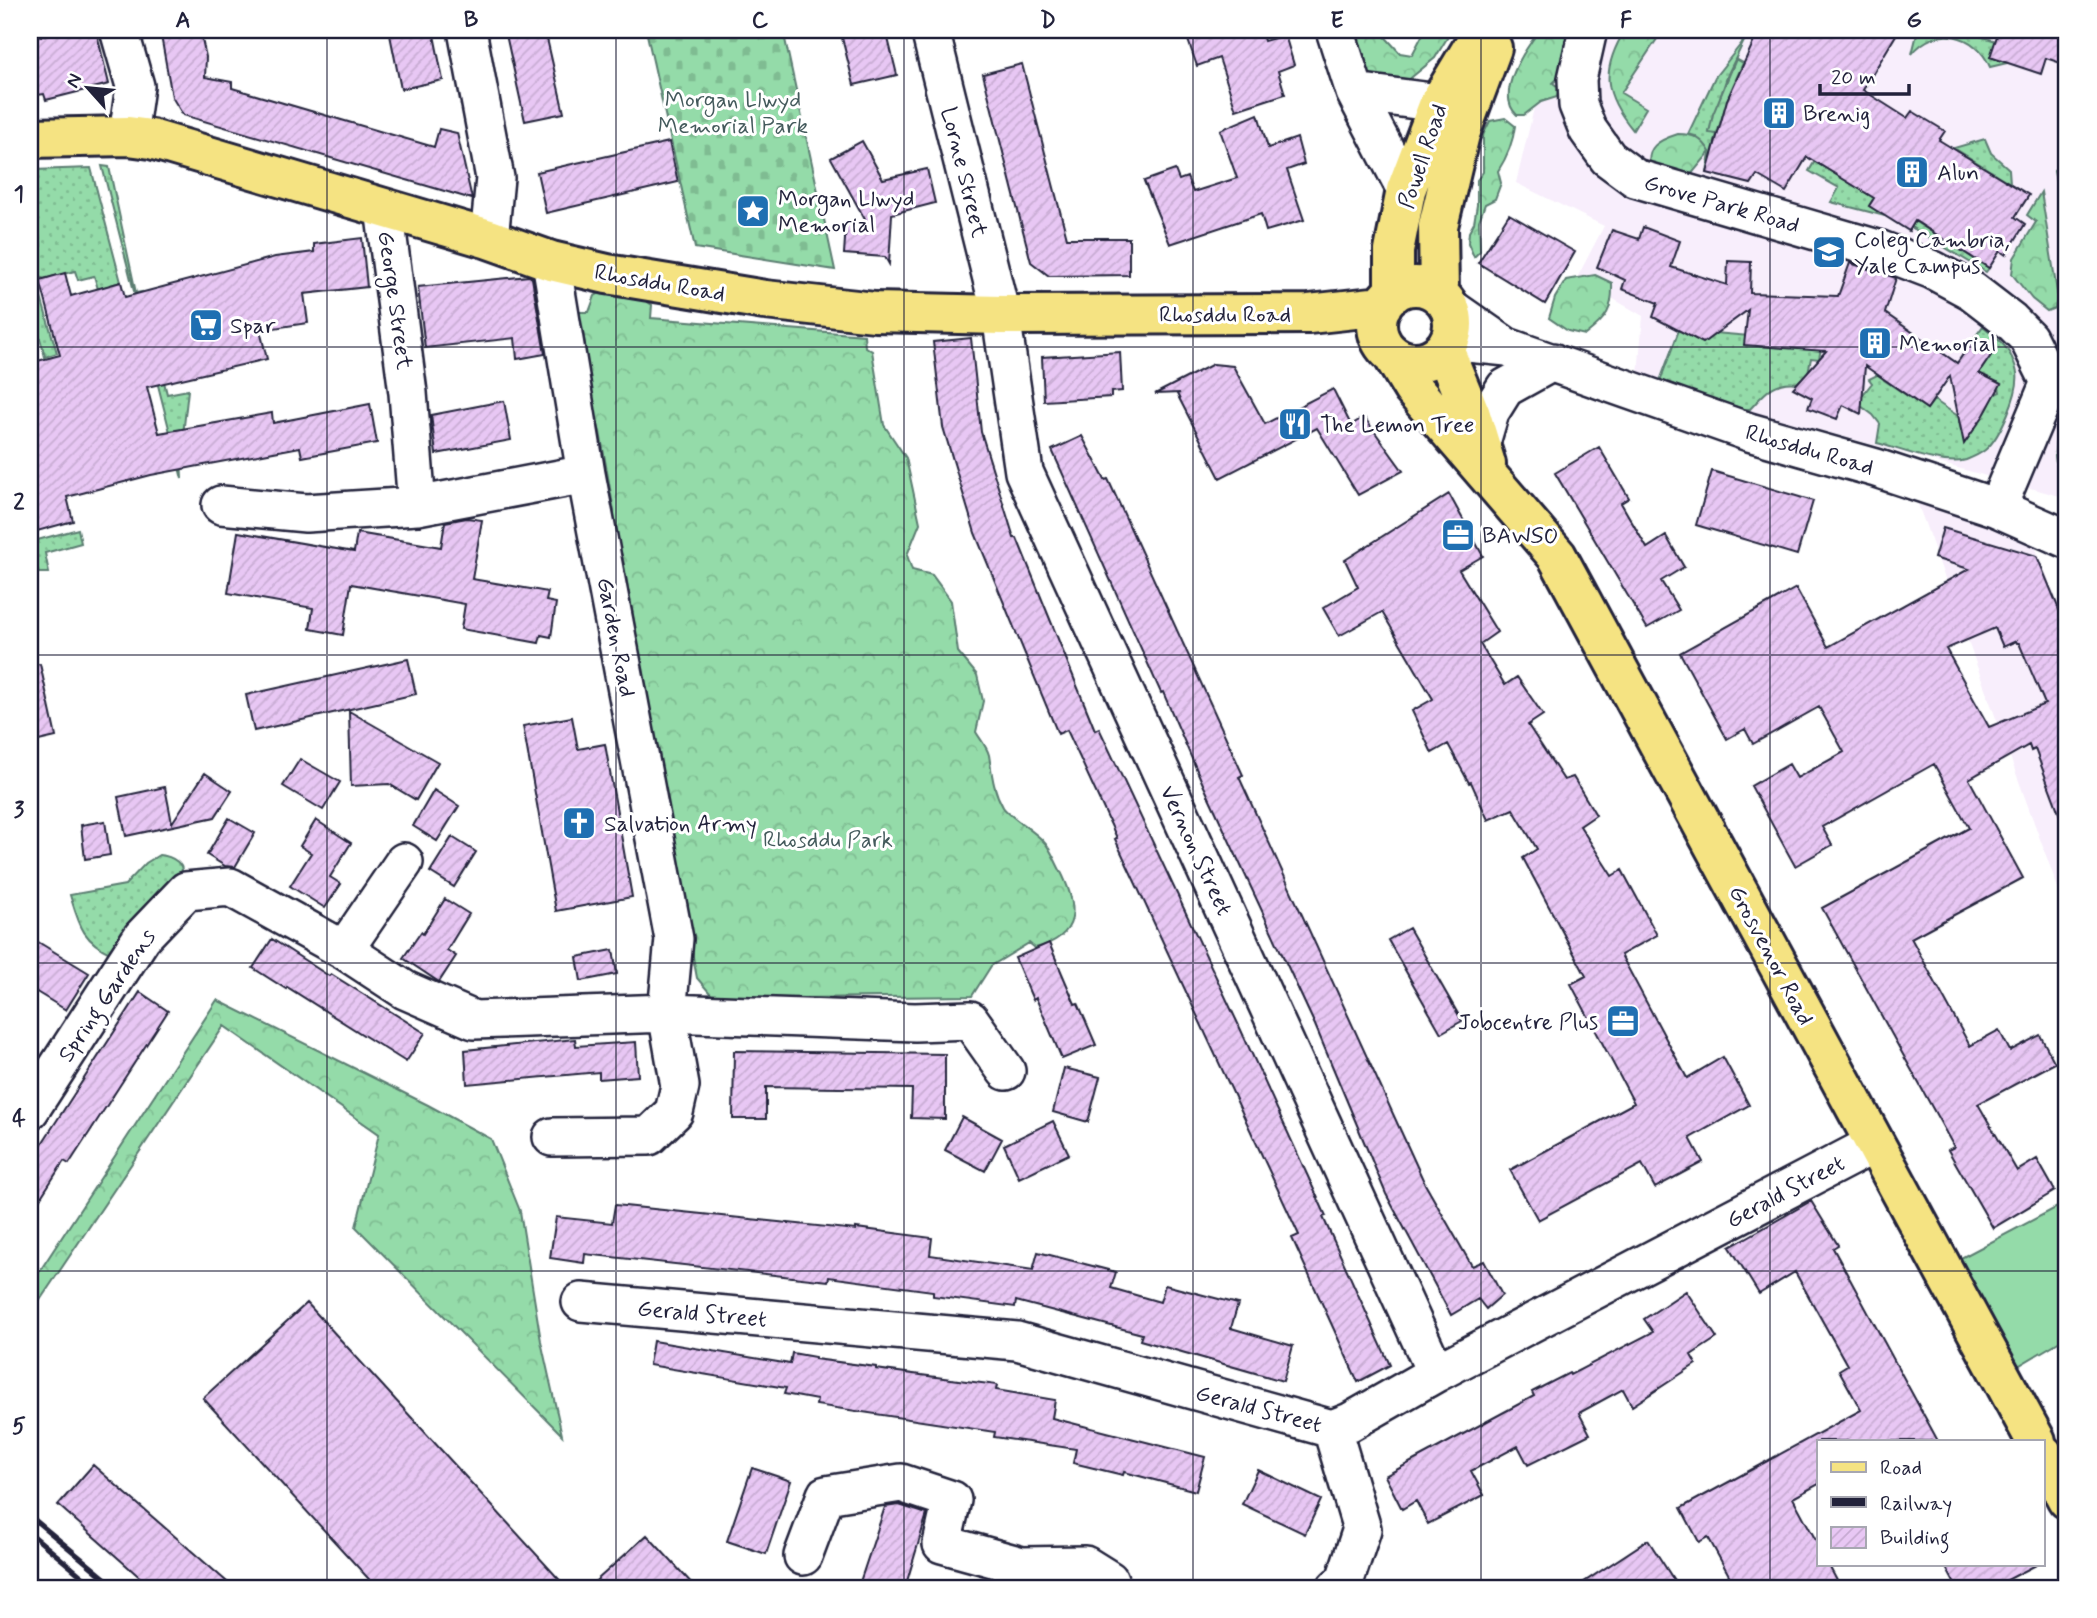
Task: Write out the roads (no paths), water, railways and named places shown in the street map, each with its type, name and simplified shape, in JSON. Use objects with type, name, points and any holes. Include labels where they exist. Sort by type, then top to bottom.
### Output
[{"type":"main road","name":"Powell Road","points":[[1388,324],[1394,251],[1406,190],[1439,103],[1483,30]]},
{"type":"main road","name":"Powell Road","points":[[1445,323],[1438,226],[1460,134],[1499,30]]},
{"type":"main road","name":"Rhosddu Road","points":[[30,138],[128,136],[151,139],[489,239],[551,261],[645,281],[765,300],[875,312],[1309,314],[1388,324]]},
{"type":"main road","name":"Rhosddu Road","points":[[1417,286],[1445,323],[1426,360],[1413,362],[1402,360],[1388,324],[1405,288],[1417,286]]},
{"type":"main road","name":"Grosvenor Road","points":[[1445,323],[1486,463]]},
{"type":"main road","name":"Grosvenor Road","points":[[1388,324],[1413,388],[1486,463],[1557,556],[2035,1440]]},
{"type":"main road","points":[[2044,1456],[2067,1499]]},
{"type":"street","points":[[119,30],[135,86],[128,136]]},
{"type":"street","points":[[467,30],[495,177],[489,239]]},
{"type":"street","name":"Lorne Street","points":[[930,30],[1001,314]]},
{"type":"street","points":[[1335,30],[1355,92],[1406,190]]},
{"type":"street","name":"Grove Park Road","points":[[1588,30],[1577,79],[1578,105],[1588,130],[1608,158],[1635,178],[1881,250],[1933,270],[1972,291],[2028,338],[2059,378],[1997,508]]},
{"type":"street","points":[[1355,92],[1439,103]]},
{"type":"street","name":"George Street","points":[[384,208],[408,393],[417,506]]},
{"type":"street","name":"Garden Road","points":[[551,261],[586,474],[674,939],[667,1013],[680,1086],[674,1112],[649,1136],[552,1137]]},
{"type":"street","name":"Vernon Street","points":[[1001,314],[1024,472],[1436,1373]]},
{"type":"street","name":"Rhosddu Road","points":[[1445,323],[1749,432],[1876,468],[1997,508],[2067,539]]},
{"type":"street","points":[[1486,463],[1490,412],[1505,388],[1552,362]]},
{"type":"street","points":[[221,505],[306,513],[417,506],[586,474]]},
{"type":"street","points":[[344,950],[402,861]]},
{"type":"street","name":"Spring Gardens","points":[[30,1110],[142,937],[186,891],[230,887],[344,950],[405,990],[474,1020],[667,1013]]},
{"type":"street","points":[[667,1013],[915,1022],[970,1020],[1006,1071]]},
{"type":"street","name":"Gerald Street","points":[[581,1301],[1017,1342],[1332,1429],[1350,1422],[1436,1373],[1874,1144]]},
{"type":"street","points":[[1332,1429],[1362,1529],[1345,1580],[1336,1588]]},
{"type":"street","points":[[803,1556],[826,1495],[901,1483],[952,1500],[942,1544],[1022,1566],[1085,1565],[1109,1580],[1112,1588]]},
{"type":"railway","points":[[30,1516],[117,1588]]},
{"type":"railway","points":[[30,1533],[96,1588]]},
{"type":"place","name":"Brenig","points":[[1779,113]]},
{"type":"place","name":"Alun","points":[[1912,172]]},
{"type":"place","name":"Morgan Llwyd Memorial","points":[[753,211]]},
{"type":"place","name":"Coleg Cambria, Yale Campus","points":[[1829,252]]},
{"type":"place","name":"Spar","points":[[206,325]]},
{"type":"place","name":"Memorial","points":[[1875,343]]},
{"type":"place","name":"The Lemon Tree","points":[[1295,424]]},
{"type":"place","name":"BAWSO","points":[[1458,535]]},
{"type":"place","name":"Salvation Army","points":[[579,823]]},
{"type":"place","name":"Jobcentre Plus","points":[[1623,1021]]},
{"type":"park label","name":"Morgan Llwyd Memorial Park","points":[[733,112]]},
{"type":"park label","name":"Rhosddu Park","points":[[828,839]]}]
